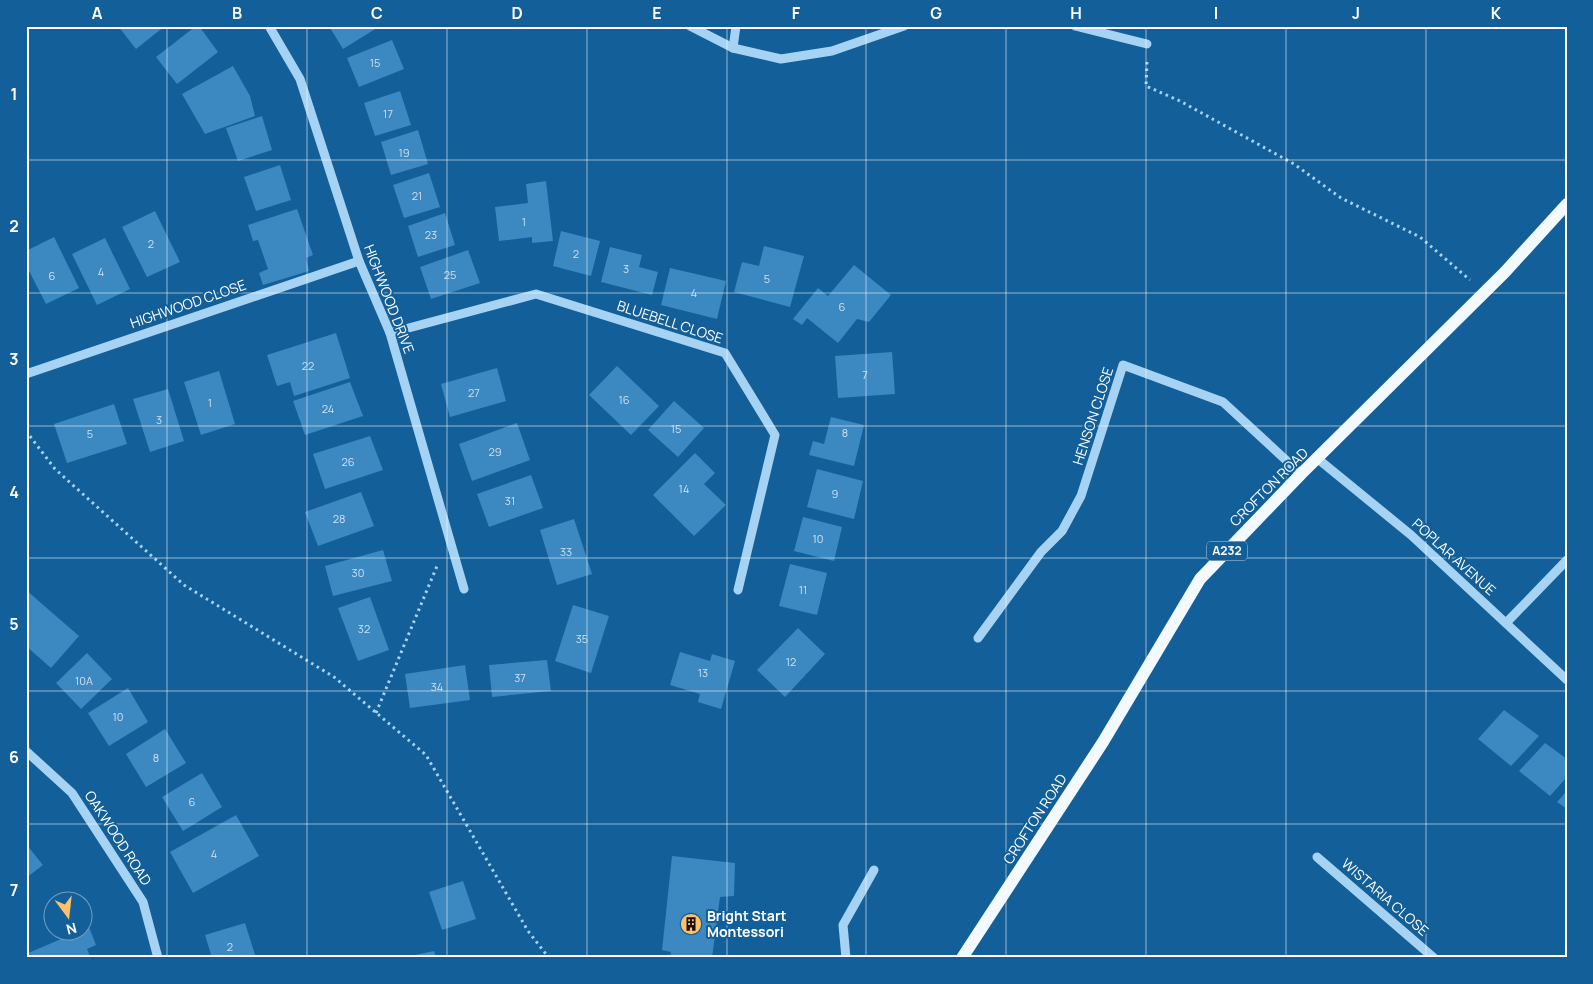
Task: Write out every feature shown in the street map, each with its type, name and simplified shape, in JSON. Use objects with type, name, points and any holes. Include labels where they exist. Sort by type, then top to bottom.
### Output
[{"type":"main road","name":"CROFTON ROAD","points":[[962,958],[1103,742],[1200,579],[1301,474],[1485,292],[1567,204]]},
{"type":"street","name":"HIGHWOOD DRIVE","points":[[269,26],[300,79],[358,261],[390,333],[464,588]]},
{"type":"street","points":[[690,26],[732,48],[781,59],[832,51],[904,26]]},
{"type":"street","points":[[732,48],[736,26]]},
{"type":"street","points":[[1075,26],[1147,44]]},
{"type":"street","name":"HIGHWOOD CLOSE","points":[[26,374],[358,261]]},
{"type":"street","name":"BLUEBELL CLOSE","points":[[390,333],[536,294],[725,353],[775,435],[738,590]]},
{"type":"street","name":"HENSON CLOSE","points":[[978,638],[1041,552],[1062,531],[1081,496],[1123,365],[1223,402],[1301,474]]},
{"type":"street","name":"POPLAR AVENUE","points":[[1318,459],[1412,535],[1567,680]]},
{"type":"street","points":[[1506,623],[1567,560]]},
{"type":"street","name":"OAKWOOD ROAD","points":[[26,751],[72,793],[143,902],[158,958]]},
{"type":"street","name":"WISTARIA CLOSE","points":[[1317,857],[1434,958]]},
{"type":"street","points":[[846,958],[843,925],[874,870]]},
{"type":"path","points":[[1147,44],[1146,86],[1180,101],[1294,164],[1341,198],[1420,237],[1485,292]]},
{"type":"path","points":[[26,431],[55,469],[184,585],[334,677],[426,756],[528,931],[549,958]]},
{"type":"path","points":[[376,714],[449,537]]},
{"type":"building","points":[[118,26],[165,26],[136,49]]},
{"type":"building","points":[[196,26],[199,26],[218,52],[177,84],[156,57]]},
{"type":"building","points":[[329,26],[380,26],[343,49]]},
{"type":"building","points":[[392,40],[404,69],[359,87],[347,58]]},
{"type":"building","points":[[233,66],[250,96],[255,116],[205,134],[182,94]]},
{"type":"building","points":[[400,91],[411,125],[375,136],[364,103]]},
{"type":"building","points":[[262,116],[272,150],[238,161],[226,128]]},
{"type":"building","points":[[418,130],[428,164],[391,175],[381,142]]},
{"type":"building","points":[[280,165],[291,200],[256,211],[244,177]]},
{"type":"building","points":[[429,173],[440,207],[404,218],[393,185]]},
{"type":"building","points":[[546,181],[553,241],[532,243],[532,237],[499,241],[495,207],[528,203],[526,184]]},
{"type":"building","points":[[297,209],[313,255],[306,258],[309,271],[263,285],[259,273],[268,269],[258,240],[253,241],[248,225]]},
{"type":"building","points":[[155,211],[180,262],[147,277],[122,227]]},
{"type":"building","points":[[445,213],[455,245],[418,257],[408,226]]},
{"type":"building","points":[[561,231],[600,241],[591,276],[553,266]]},
{"type":"building","points":[[54,237],[79,288],[46,304],[26,265],[26,251]]},
{"type":"building","points":[[105,238],[130,289],[97,305],[72,254]]},
{"type":"building","points":[[764,246],[804,256],[790,307],[734,292],[742,262],[759,266]]},
{"type":"building","points":[[610,247],[642,255],[639,267],[658,272],[652,295],[601,282]]},
{"type":"building","points":[[468,250],[480,283],[431,299],[420,267]]},
{"type":"building","points":[[854,265],[891,295],[869,322],[857,319],[838,343],[807,318],[802,325],[793,319],[818,288],[828,296]]},
{"type":"building","points":[[670,268],[726,281],[717,319],[661,305]]},
{"type":"building","points":[[336,333],[350,378],[294,396],[290,382],[277,386],[267,355]]},
{"type":"building","points":[[892,352],[895,394],[838,398],[835,356]]},
{"type":"building","points":[[617,366],[659,406],[631,435],[589,395]]},
{"type":"building","points":[[497,368],[506,401],[450,417],[441,384]]},
{"type":"building","points":[[219,371],[235,424],[201,435],[184,382]]},
{"type":"building","points":[[350,382],[363,416],[305,435],[293,401]]},
{"type":"building","points":[[168,389],[184,441],[150,452],[133,399]]},
{"type":"building","points":[[674,401],[704,428],[678,457],[648,430]]},
{"type":"building","points":[[114,404],[127,444],[67,463],[54,424]]},
{"type":"building","points":[[831,417],[864,425],[854,466],[809,455],[813,441],[824,444]]},
{"type":"building","points":[[517,423],[530,460],[472,481],[459,444]]},
{"type":"building","points":[[370,436],[383,470],[325,489],[313,454]]},
{"type":"building","points":[[695,453],[715,473],[704,484],[726,505],[694,536],[653,495]]},
{"type":"building","points":[[817,469],[863,481],[854,519],[807,507]]},
{"type":"building","points":[[531,475],[543,508],[489,527],[477,494]]},
{"type":"building","points":[[361,492],[374,526],[318,546],[305,512]]},
{"type":"building","points":[[803,517],[842,527],[834,561],[794,551]]},
{"type":"building","points":[[574,519],[592,574],[557,585],[540,530]]},
{"type":"building","points":[[383,550],[392,581],[333,596],[325,566]]},
{"type":"building","points":[[790,564],[827,573],[817,615],[779,606]]},
{"type":"building","points":[[26,590],[79,636],[51,668],[26,646]]},
{"type":"building","points":[[370,597],[389,650],[358,661],[338,608]]},
{"type":"building","points":[[573,605],[609,616],[591,673],[555,661]]},
{"type":"building","points":[[798,628],[825,654],[785,697],[757,670]]},
{"type":"building","points":[[680,652],[710,661],[712,654],[735,661],[721,709],[698,702],[700,694],[670,685]]},
{"type":"building","points":[[87,653],[112,679],[81,709],[56,683]]},
{"type":"building","points":[[547,660],[551,691],[492,697],[489,665]]},
{"type":"building","points":[[465,665],[470,700],[410,708],[405,674]]},
{"type":"building","points":[[128,688],[148,722],[109,746],[88,713]]},
{"type":"building","points":[[1504,710],[1539,736],[1511,766],[1478,739]]},
{"type":"building","points":[[165,729],[186,763],[146,787],[126,754]]},
{"type":"building","points":[[1545,743],[1567,759],[1567,777],[1550,796],[1519,771]]},
{"type":"building","points":[[202,773],[222,807],[183,831],[162,797]]},
{"type":"building","points":[[1567,791],[1567,809],[1557,802]]},
{"type":"building","points":[[236,815],[259,856],[193,893],[170,852]]},
{"type":"building","points":[[26,844],[43,865],[26,878]]},
{"type":"building","name":"Bright Start Montessori","points":[[672,856],[735,863],[734,896],[720,897],[712,958],[670,958],[671,952],[662,950]]},
{"type":"building","points":[[463,881],[476,919],[442,930],[429,892]]},
{"type":"building","points":[[245,923],[256,958],[212,958],[205,935]]},
{"type":"building","points":[[92,935],[96,945],[87,949],[91,958],[26,958],[26,954],[54,942],[92,942]]},
{"type":"building","points":[[434,951],[436,958],[406,958],[406,957]]},
{"type":"place","name":"Bright Start Montessori","points":[[691,924]]}]
